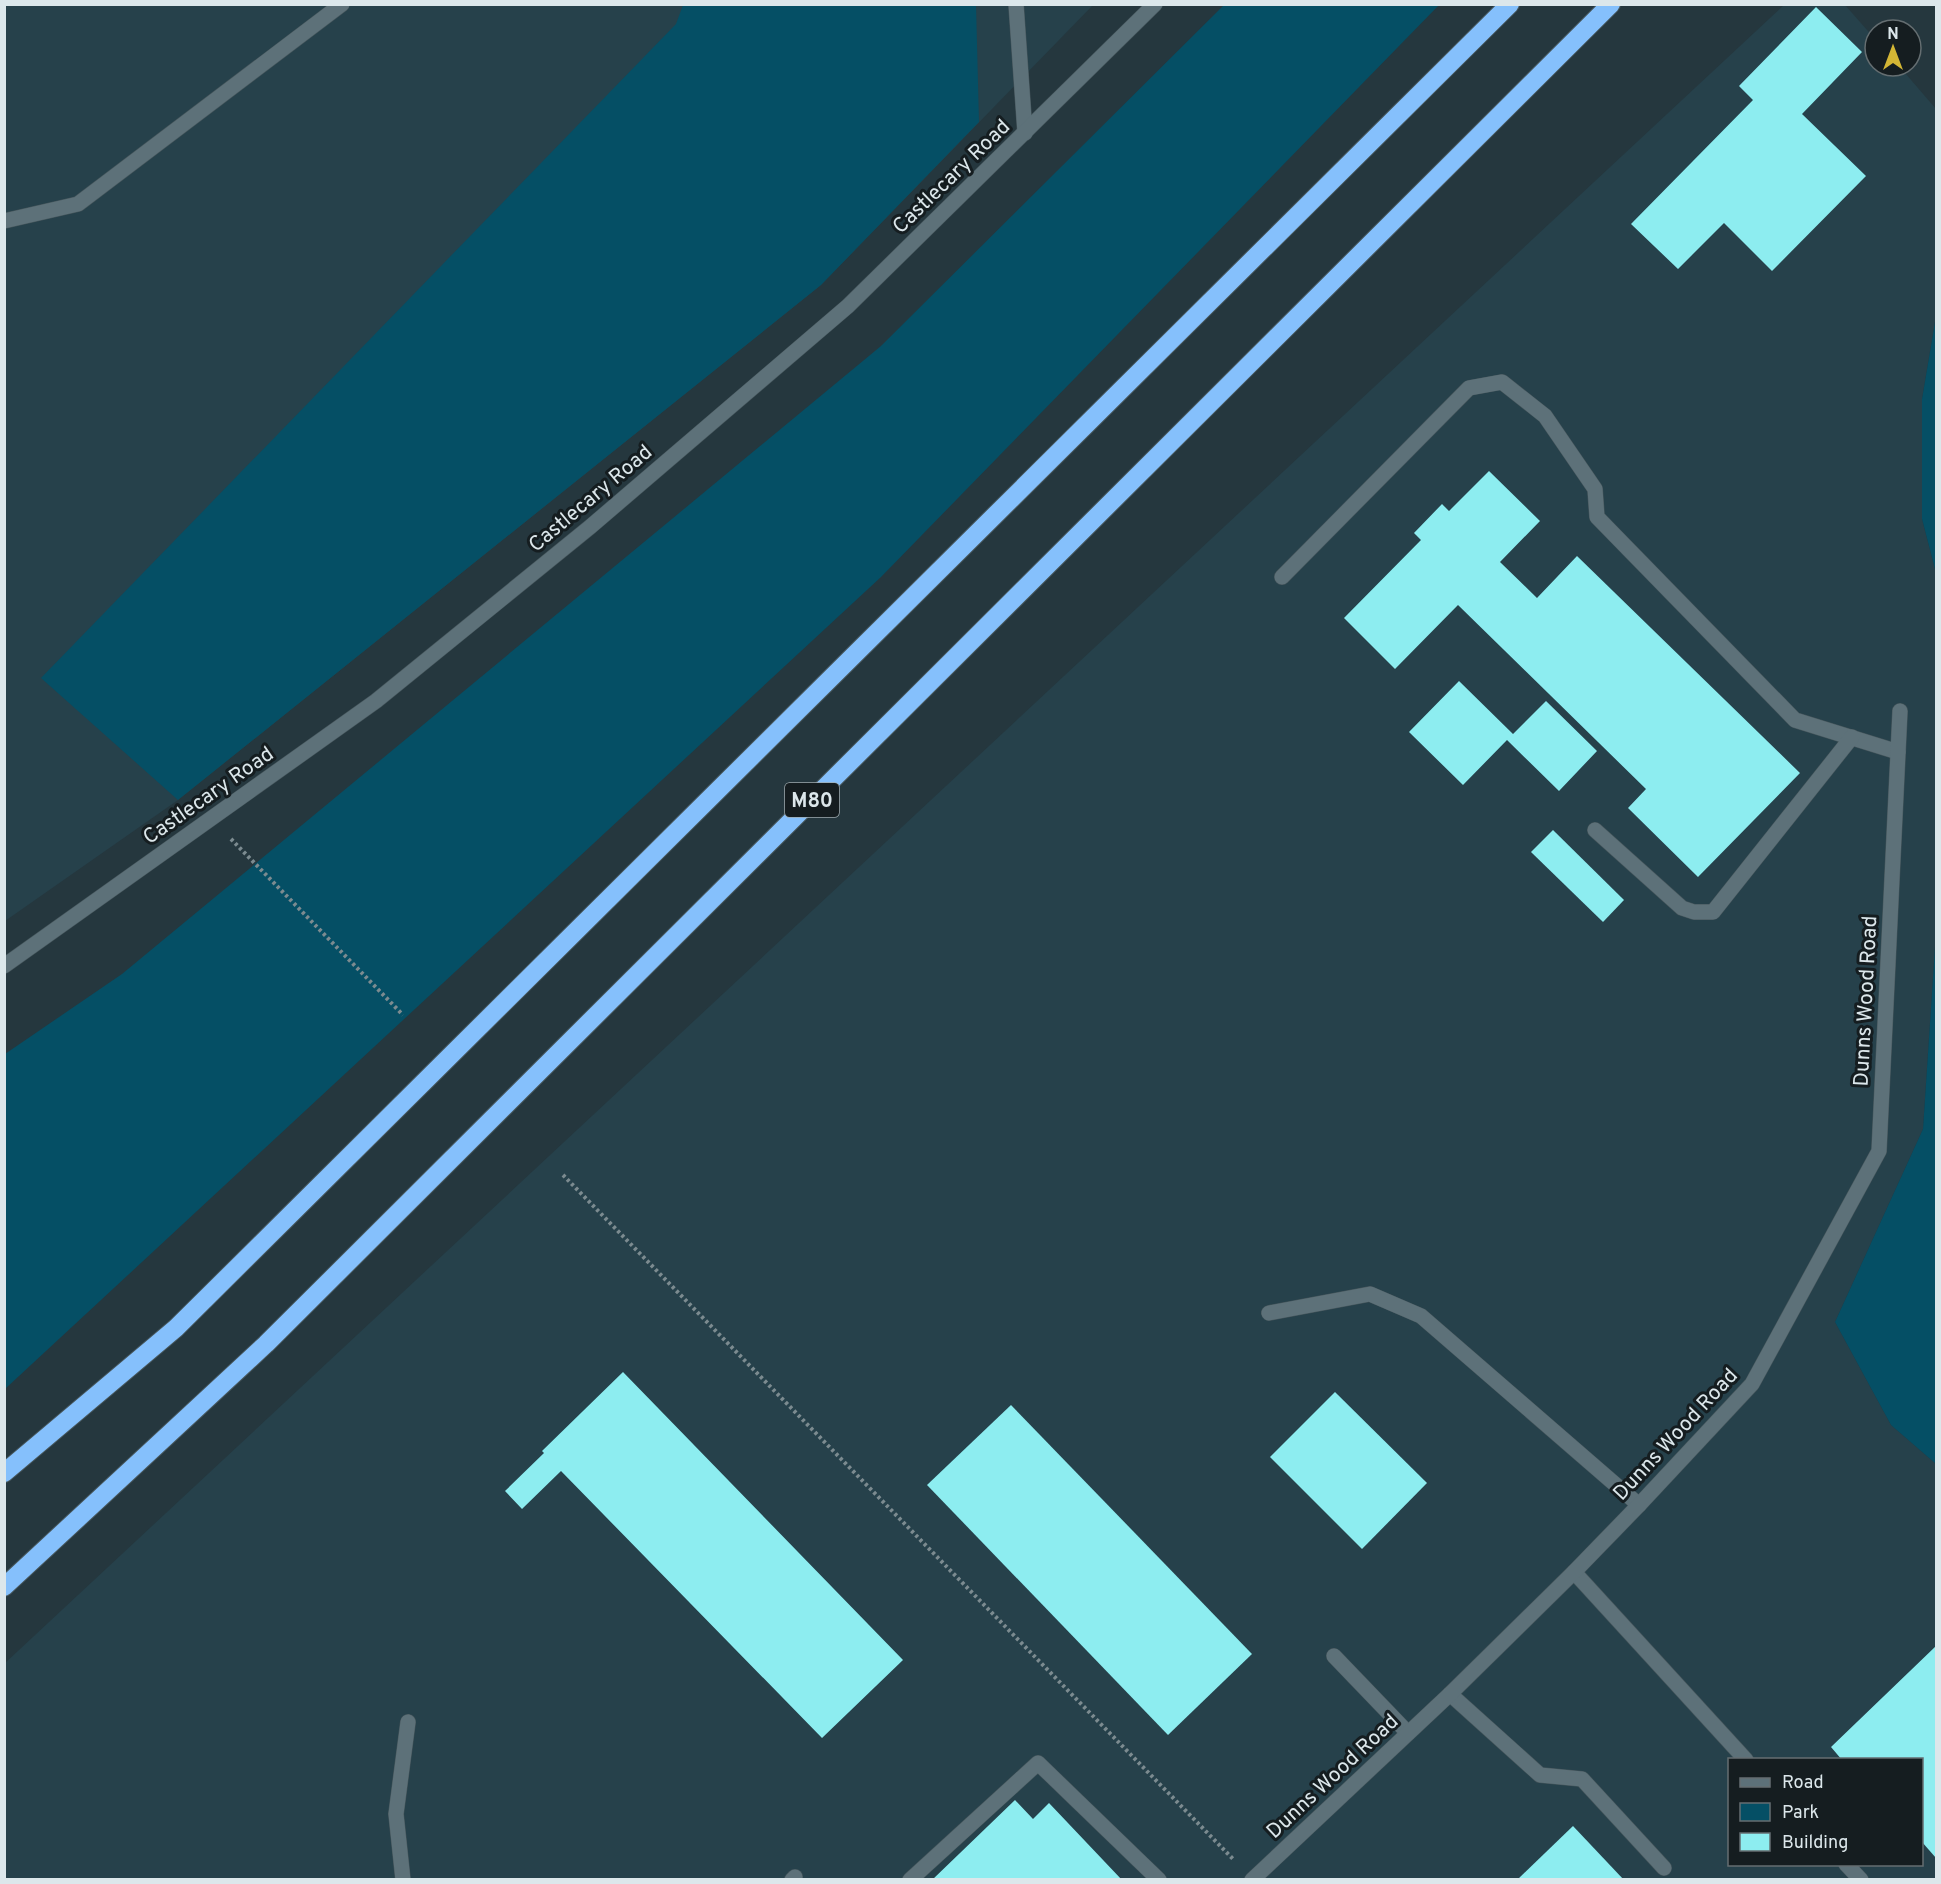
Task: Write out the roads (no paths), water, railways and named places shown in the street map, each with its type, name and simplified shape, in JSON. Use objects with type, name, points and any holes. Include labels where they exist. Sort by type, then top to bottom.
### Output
[{"type":"highway","points":[[4,1473],[176,1328],[1509,4]]},
{"type":"highway","name":"M80","points":[[4,1587],[275,1336],[1611,4]]},
{"type":"main road","points":[[4,221],[78,204],[342,4]]},
{"type":"main road","points":[[1016,4],[1025,133]]},
{"type":"main road","name":"Castlecary Road","points":[[4,966],[376,701],[590,527],[848,306],[1155,4]]},
{"type":"main road","points":[[1282,577],[1469,388],[1502,382],[1545,416],[1595,489],[1597,517],[1795,720],[1898,752]]},
{"type":"main road","name":"Dunns Wood Road","points":[[1252,1879],[1450,1694],[1574,1572],[1752,1384],[1879,1151],[1900,711]]},
{"type":"main road","points":[[1595,830],[1682,909],[1694,912],[1713,912],[1852,737]]},
{"type":"main road","points":[[1269,1313],[1370,1293],[1421,1316],[1639,1505]]},
{"type":"main road","points":[[1574,1572],[1744,1758]]},
{"type":"main road","points":[[1334,1656],[1408,1733]]},
{"type":"main road","points":[[1450,1694],[1540,1775],[1581,1779],[1664,1868]]},
{"type":"main road","points":[[403,1880],[396,1814],[408,1722]]},
{"type":"main road","points":[[910,1880],[1038,1763],[1159,1880]]},
{"type":"main road","points":[[1848,1866],[1861,1880]]}]
